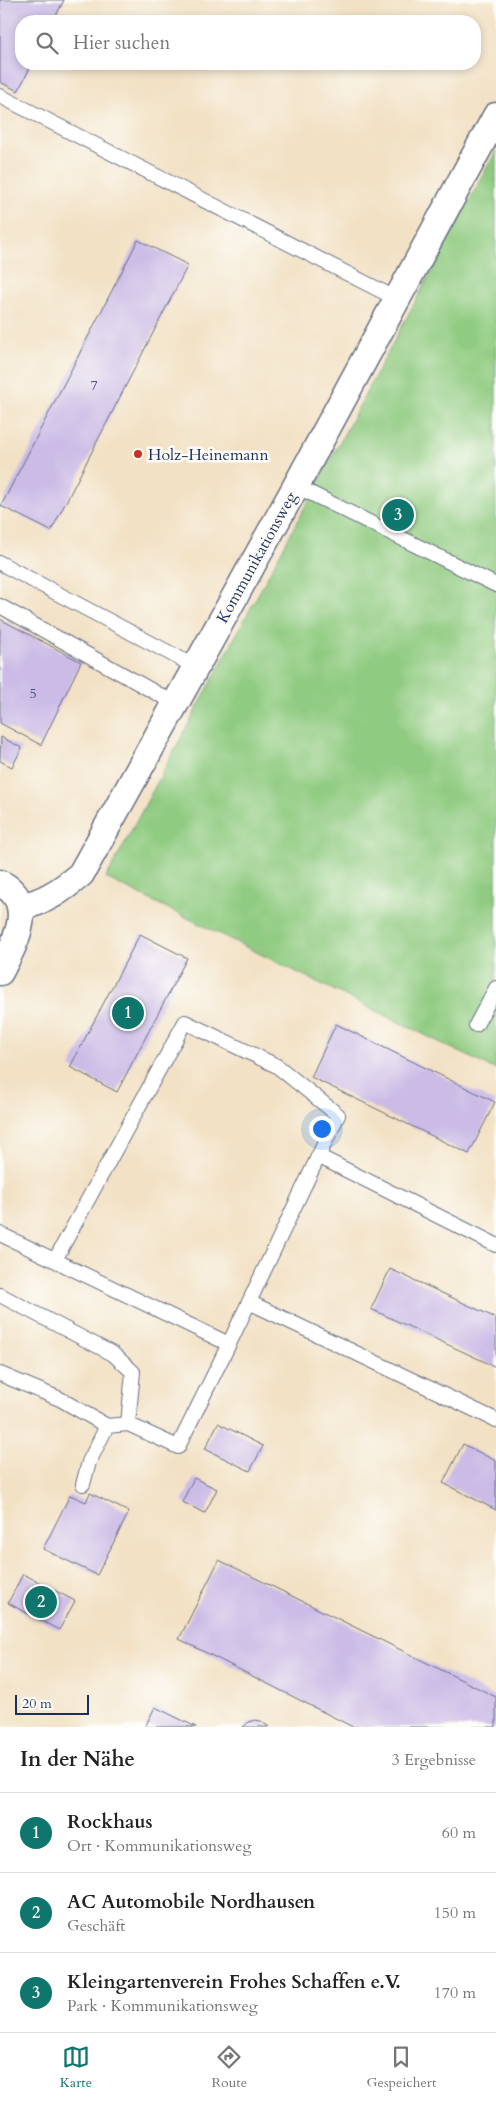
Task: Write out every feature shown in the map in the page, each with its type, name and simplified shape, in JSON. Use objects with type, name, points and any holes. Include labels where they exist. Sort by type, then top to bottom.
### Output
[{"type":"street","name":"Kommunikationsweg","points":[[20,907],[36,904],[60,892],[80,874],[296,486],[496,116]]},
{"type":"street","points":[[0,883],[14,894],[20,907],[21,923],[16,942],[0,972]]},
{"type":"lane","points":[[0,96],[397,299]]},
{"type":"lane","points":[[296,486],[496,585]]},
{"type":"lane","points":[[0,563],[196,668]]},
{"type":"lane","points":[[0,606],[176,704]]},
{"type":"lane","points":[[476,1025],[496,988]]},
{"type":"lane","points":[[0,1374],[60,1399],[107,1426],[128,1424],[178,1448],[338,1115],[277,1066],[186,1022],[55,1260]]},
{"type":"lane","points":[[318,1156],[496,1245]]},
{"type":"lane","points":[[0,1234],[229,1344]]},
{"type":"lane","points":[[0,1295],[113,1354],[133,1372],[128,1424]]},
{"type":"lane","points":[[249,1302],[496,1420]]},
{"type":"lane","points":[[83,1484],[89,1462],[107,1426]]},
{"type":"green space","points":[[496,151],[496,1070],[106,878]]},
{"type":"building","points":[[0,0],[64,0],[56,15],[15,15],[15,70],[29,70],[18,91],[0,82]]},
{"type":"building","points":[[138,240],[188,265],[51,531],[1,506]]},
{"type":"building","points":[[0,619],[81,662],[41,745],[0,723]]},
{"type":"building","points":[[1,737],[22,748],[12,767],[0,761]]},
{"type":"building","points":[[140,934],[187,958],[117,1092],[70,1067]]},
{"type":"building","points":[[336,1024],[495,1102],[469,1154],[311,1077]]},
{"type":"building","points":[[390,1269],[496,1318],[496,1367],[371,1309]]},
{"type":"building","points":[[218,1423],[263,1446],[250,1471],[205,1449]]},
{"type":"building","points":[[463,1444],[496,1461],[496,1510],[443,1483]]},
{"type":"building","points":[[194,1478],[217,1489],[205,1513],[182,1502]]},
{"type":"building","points":[[90,1493],[129,1512],[97,1575],[43,1549],[70,1495],[86,1502]]},
{"type":"building","points":[[219,1560],[496,1697],[496,1727],[353,1727],[179,1639]]},
{"type":"building","points":[[23,1574],[75,1601],[59,1630],[8,1603]]},
{"type":"building","points":[[155,1707],[196,1727],[145,1727]]},
{"type":"building","points":[[255,1720],[261,1721],[269,1727],[243,1727]]},
{"type":"place","name":"Holz-Heinemann","points":[[138,454]]},
{"type":"place","name":"Kleingartenverein Frohes Schaffen e.V.","points":[[398,515]]},
{"type":"place","name":"Rockhaus","points":[[128,1013]]},
{"type":"place","name":"AC Automobile Nordhausen","points":[[41,1602]]}]
